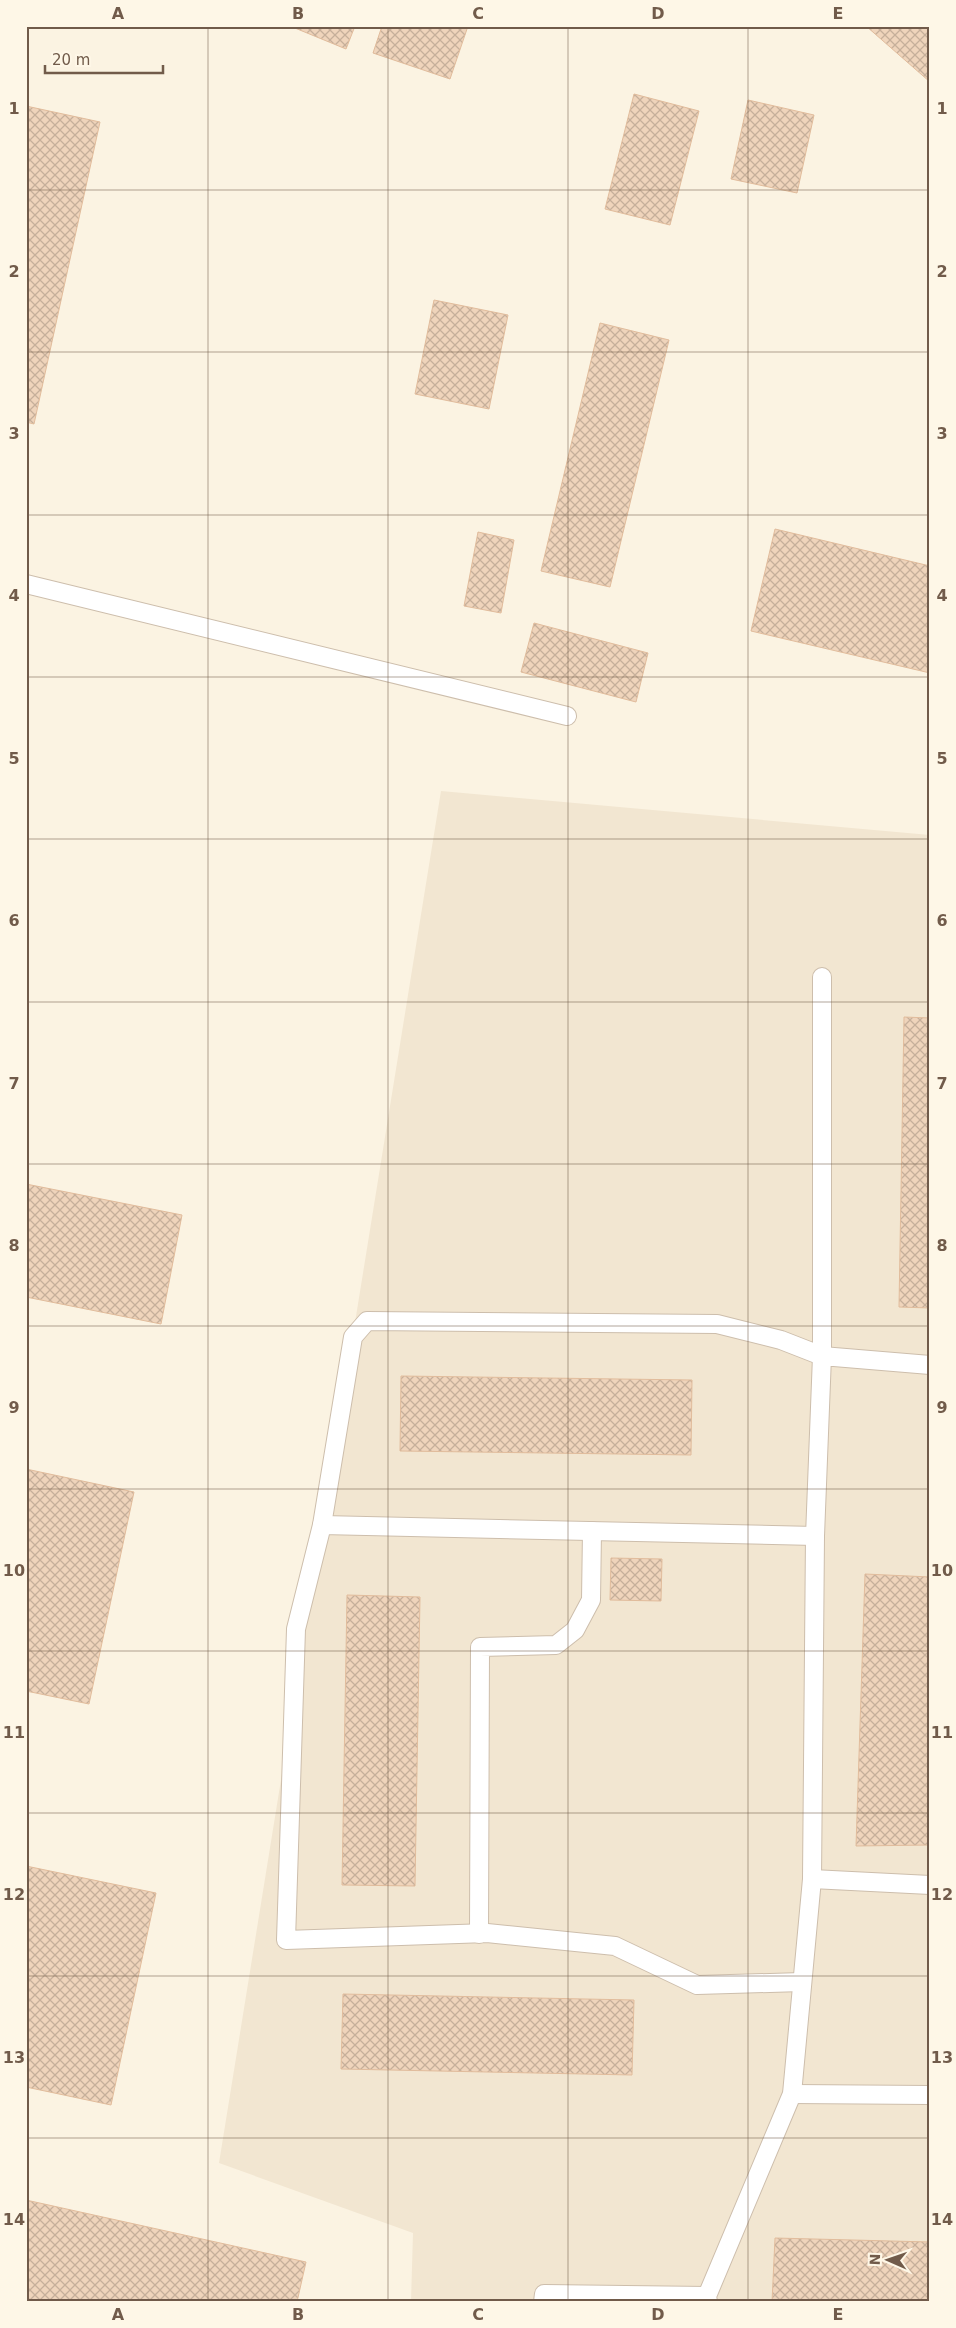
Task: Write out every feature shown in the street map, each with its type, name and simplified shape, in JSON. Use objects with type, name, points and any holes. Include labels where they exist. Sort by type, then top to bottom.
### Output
[{"type":"lane","points":[[26,584],[567,716]]},
{"type":"lane","points":[[543,2302],[544,2294],[707,2299],[792,2094],[812,1879],[815,1536],[822,1356],[822,977]]},
{"type":"lane","points":[[802,1982],[698,1985],[615,1946],[479,1934],[286,1940],[296,1629],[322,1525],[353,1337],[368,1321],[717,1324],[781,1340],[822,1356],[930,1364]]},
{"type":"lane","points":[[322,1525],[815,1536]]},
{"type":"lane","points":[[479,1934],[480,1646],[556,1646],[575,1630],[591,1600],[592,1531]]},
{"type":"lane","points":[[812,1879],[930,1885]]},
{"type":"lane","points":[[792,2094],[930,2096]]},
{"type":"shaded area","points":[[441,791],[930,835],[930,2302],[411,2302],[413,2233],[219,2163]]},
{"type":"building","points":[[290,26],[355,26],[346,49]]},
{"type":"building","points":[[382,26],[468,26],[450,79],[373,53]]},
{"type":"building","points":[[866,26],[930,26],[930,82]]},
{"type":"building","points":[[634,94],[699,111],[670,225],[605,209]]},
{"type":"building","points":[[748,100],[814,115],[797,193],[731,179]]},
{"type":"building","points":[[26,106],[100,122],[34,424],[26,422]]},
{"type":"building","points":[[434,300],[508,315],[489,409],[415,394]]},
{"type":"building","points":[[600,323],[669,340],[610,587],[541,571]]},
{"type":"building","points":[[775,529],[930,566],[930,673],[751,631]]},
{"type":"building","points":[[478,532],[514,540],[501,613],[464,606]]},
{"type":"building","points":[[534,623],[648,653],[636,702],[521,672]]},
{"type":"building","points":[[904,1017],[930,1018],[930,1308],[899,1307]]},
{"type":"building","points":[[26,1184],[182,1215],[161,1324],[26,1297]]},
{"type":"building","points":[[401,1376],[692,1380],[691,1455],[400,1451]]},
{"type":"building","points":[[26,1469],[134,1492],[89,1704],[26,1691]]},
{"type":"building","points":[[611,1558],[662,1559],[661,1601],[610,1600]]},
{"type":"building","points":[[865,1574],[930,1577],[930,1845],[856,1846]]},
{"type":"building","points":[[347,1595],[420,1597],[415,1886],[342,1885]]},
{"type":"building","points":[[26,1866],[156,1893],[111,2105],[26,2087]]},
{"type":"building","points":[[343,1994],[634,2000],[632,2075],[341,2069]]},
{"type":"building","points":[[26,2200],[306,2262],[297,2302],[38,2302],[26,2299]]},
{"type":"building","points":[[775,2238],[930,2242],[930,2302],[772,2302]]}]
